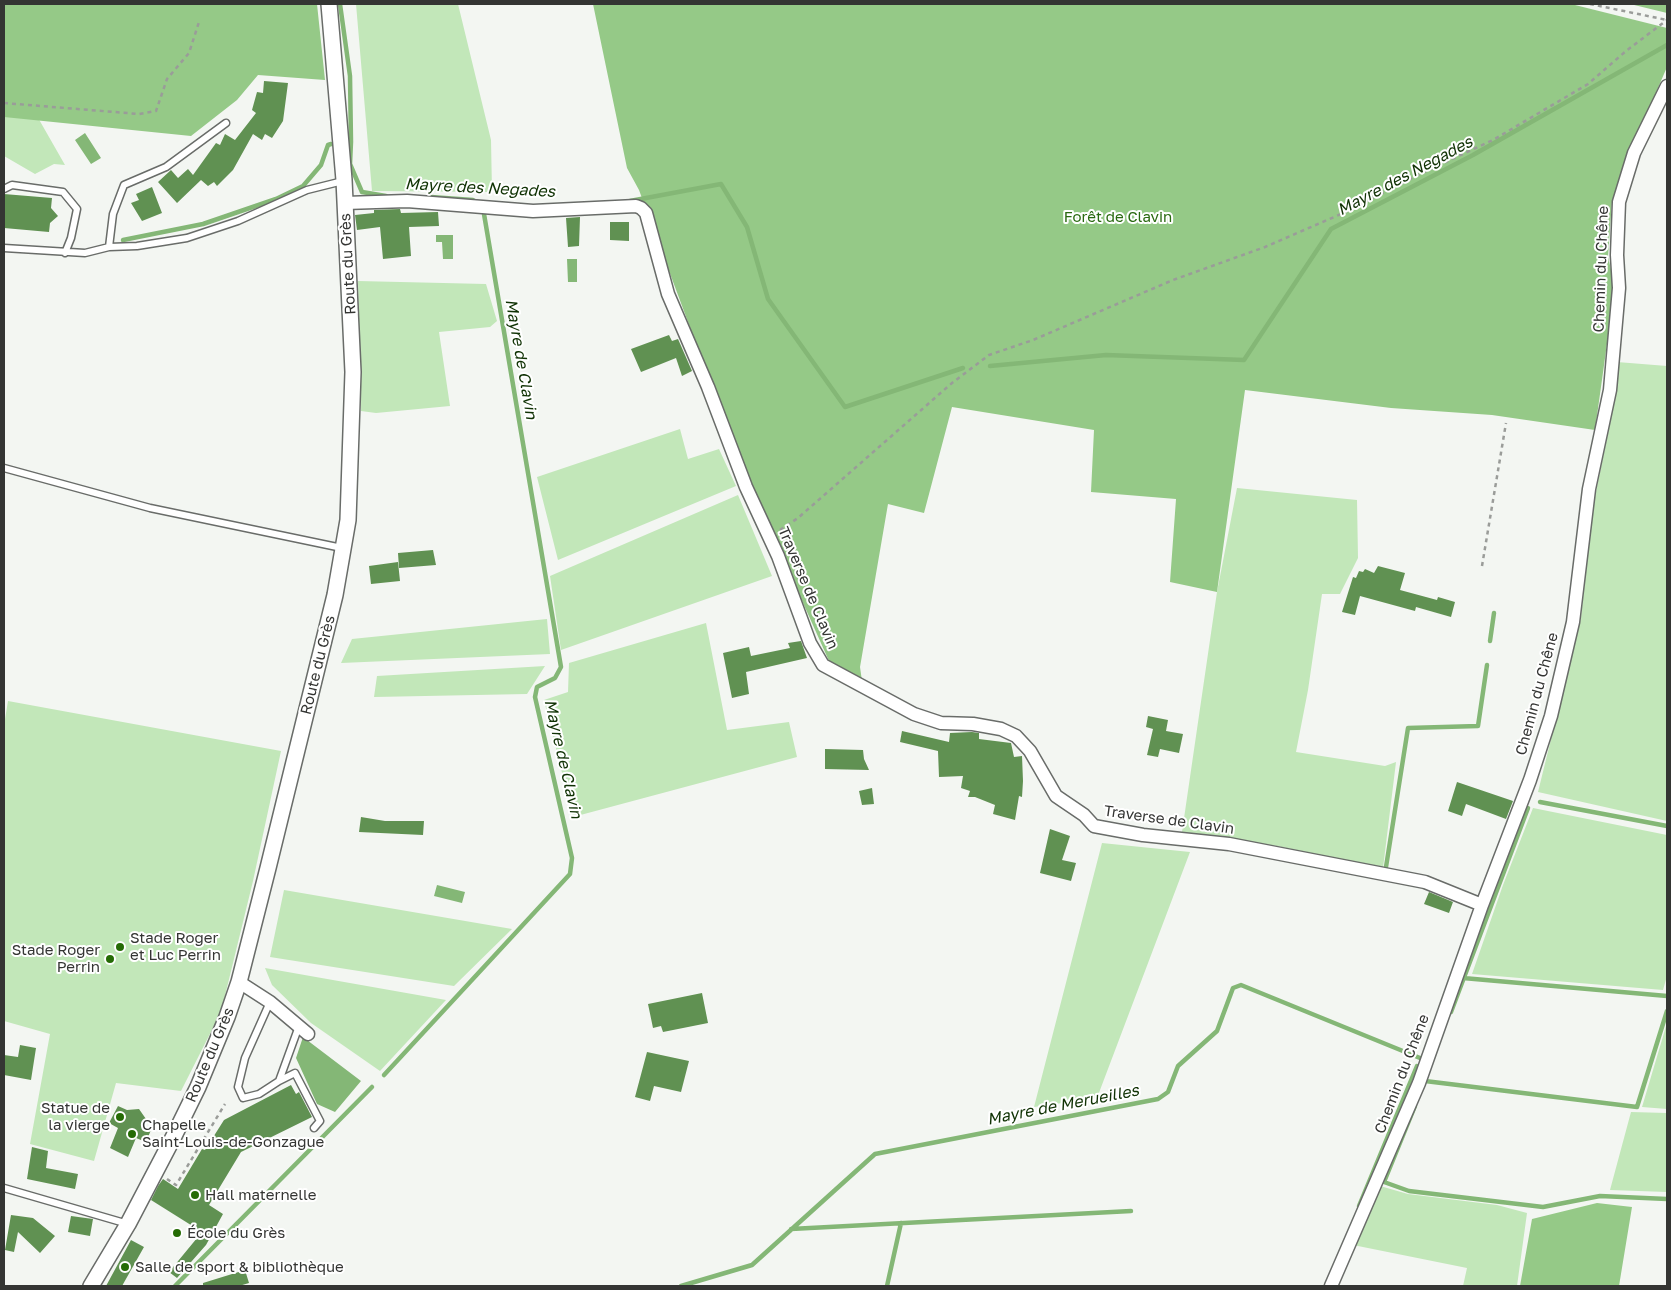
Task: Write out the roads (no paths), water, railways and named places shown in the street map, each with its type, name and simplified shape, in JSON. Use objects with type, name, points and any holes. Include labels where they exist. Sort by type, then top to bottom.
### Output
[{"type":"street","name":"Route du Grès","points":[[91,1286],[128,1224],[155,1173],[198,1087],[221,1034],[239,982],[335,595],[348,520],[353,372],[344,180],[329,4]]},
{"type":"street","name":"Chemin du Chêne","points":[[1331,1286],[1419,1083],[1482,904],[1530,780],[1551,716],[1573,622],[1589,489],[1610,390],[1619,288],[1617,254],[1620,202],[1634,153],[1667,86]]},
{"type":"street","name":"Traverse de Clavin","points":[[345,203],[407,201],[533,211],[636,206],[641,208],[646,213],[668,294],[708,387],[746,488],[778,556],[810,643],[823,665],[914,714],[941,723],[973,724],[1001,729],[1016,736],[1030,751],[1056,796],[1084,815],[1094,826],[1142,835],[1229,844],[1425,882],[1482,904]]},
{"type":"street","points":[[239,982],[270,1002],[303,1030]]},
{"type":"lane","points":[[109,247],[113,214],[124,185],[166,167],[226,123]]},
{"type":"lane","points":[[4,248],[86,253],[109,247],[137,246],[187,238],[238,221],[307,190],[344,180]]},
{"type":"lane","points":[[4,189],[12,185],[64,192],[76,209],[71,238],[64,253]]},
{"type":"lane","points":[[4,468],[150,508],[343,548]]},
{"type":"lane","points":[[270,1002],[245,1058],[238,1087],[244,1098],[259,1094],[295,1073],[320,1121],[314,1128]]},
{"type":"lane","points":[[279,1081],[303,1030]]},
{"type":"lane","points":[[4,1188],[128,1224]]},
{"type":"waterway","points":[[340,4],[350,76],[351,142]]},
{"type":"waterway","name":"Mayre des Negades","points":[[990,366],[1106,355],[1244,360],[1331,229],[1473,155],[1667,45]]},
{"type":"waterway","name":"Mayre des Negades","points":[[346,143],[351,142],[350,164],[362,192],[386,196]]},
{"type":"waterway","name":"Mayre des Negades","points":[[123,240],[203,224],[276,199],[303,186],[321,165],[328,145],[331,144]]},
{"type":"waterway","name":"Mayre des Negades","points":[[630,201],[721,184],[747,227],[768,299],[845,407],[963,368]]},
{"type":"waterway","name":"Mayre des Negades","points":[[431,197],[473,200]]},
{"type":"waterway","name":"Mayre de Clavin","points":[[384,1075],[570,874],[572,858],[535,697],[537,687],[555,678],[561,667],[484,214]]},
{"type":"waterway","points":[[1490,641],[1494,613]]},
{"type":"waterway","points":[[1386,867],[1408,728],[1478,726],[1487,665]]},
{"type":"waterway","points":[[1540,802],[1667,826]]},
{"type":"waterway","points":[[1451,1012],[1528,808]]},
{"type":"waterway","points":[[1463,978],[1667,996]]},
{"type":"waterway","name":"Mayre de Merueilles","points":[[681,1286],[752,1265],[875,1154],[1158,1099],[1168,1092],[1178,1066],[1217,1031],[1233,988],[1241,985],[1420,1058]]},
{"type":"waterway","points":[[1425,1081],[1637,1107],[1667,1011]]},
{"type":"waterway","points":[[1359,1206],[1417,1066]]},
{"type":"waterway","name":"Mayre de Clavin","points":[[175,1286],[372,1087]]},
{"type":"waterway","name":"Mayre de Merueilles","points":[[1415,1106],[1384,1182],[1409,1191],[1543,1207],[1600,1196],[1667,1199]]},
{"type":"waterway","points":[[791,1229],[1131,1211]]},
{"type":"waterway","points":[[887,1286],[901,1223]]},
{"type":"place","name":"Stade Roger et Luc Perrin","points":[[120,947]]},
{"type":"place","name":"Stade Roger Perrin","points":[[110,959]]},
{"type":"place","name":"Statue de la vierge","points":[[120,1117]]},
{"type":"place","name":"Chapelle Saint-Louis-de-Gonzague","points":[[132,1134]]},
{"type":"place","name":"Hall maternelle","points":[[195,1195]]},
{"type":"place","name":"École du Grès","points":[[177,1233]]},
{"type":"place","name":"Salle de sport & bibliothèque","points":[[125,1267]]},
{"type":"park label","name":"Forêt de Clavin","points":[[1118,217]]}]
